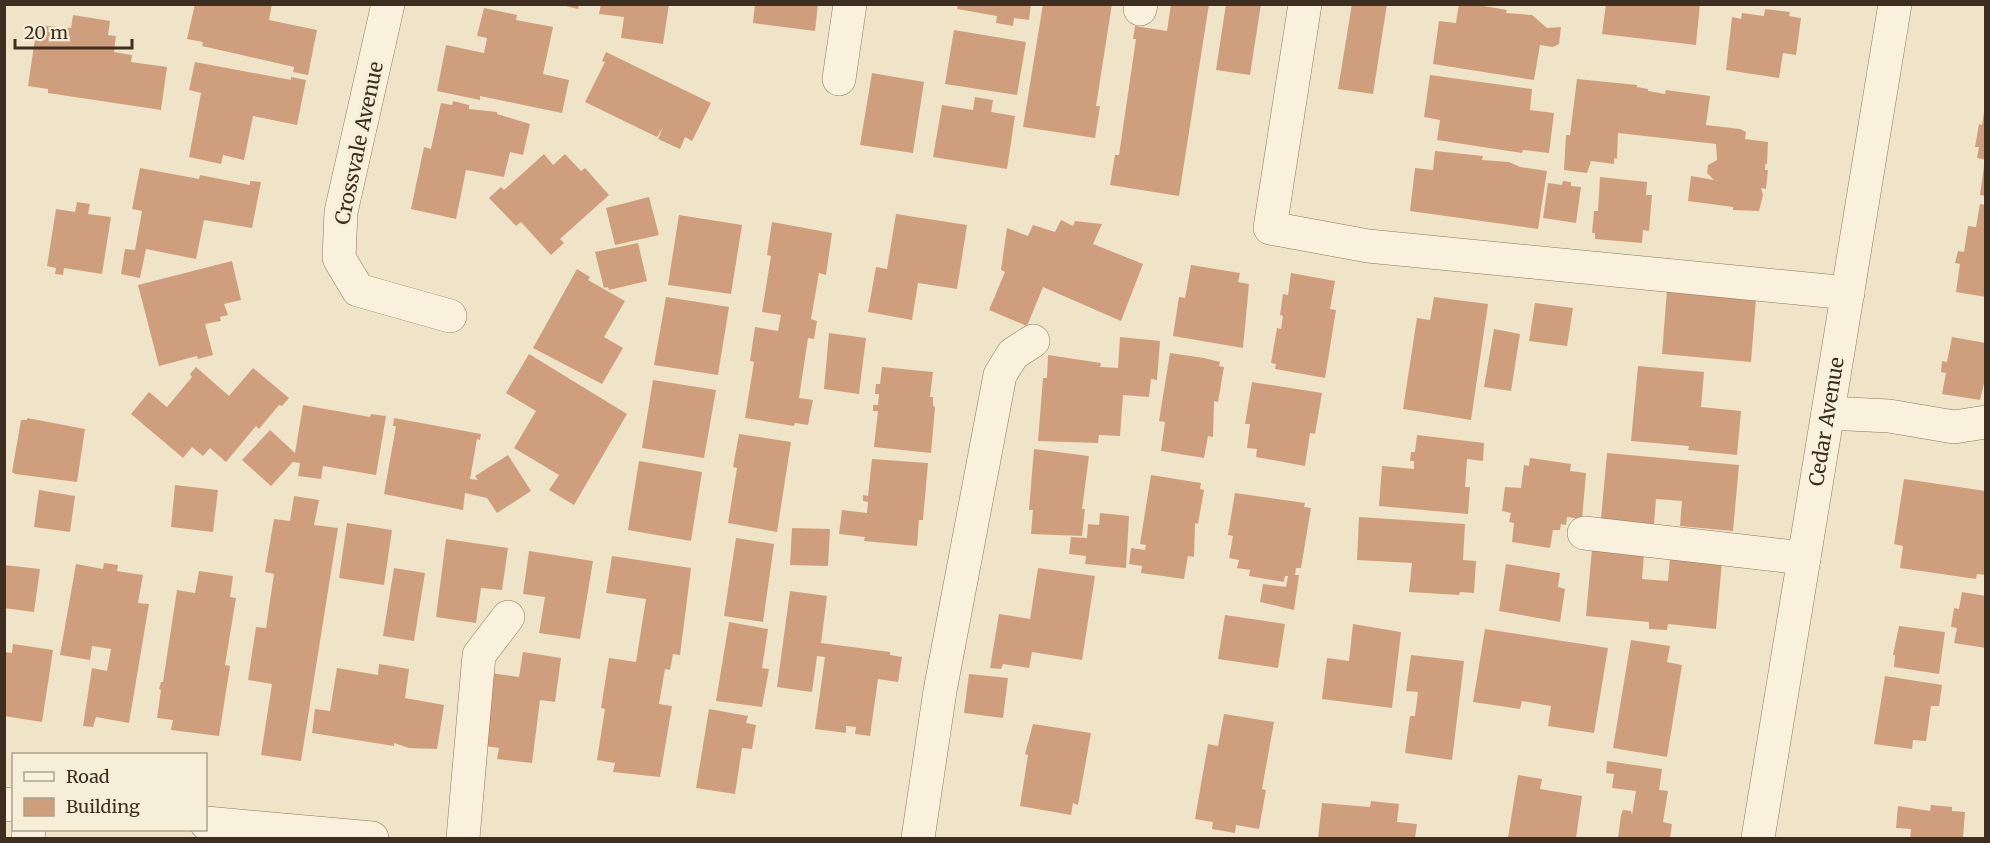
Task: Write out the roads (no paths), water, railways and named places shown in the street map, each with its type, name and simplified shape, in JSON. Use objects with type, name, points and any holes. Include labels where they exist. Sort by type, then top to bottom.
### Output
[{"type":"street","name":"Crossvale Avenue","points":[[388,4],[341,212],[339,258],[358,290],[450,316]]},
{"type":"street","points":[[839,79],[850,4]]},
{"type":"street","points":[[1305,4],[1270,228],[1368,246],[1848,293]]},
{"type":"street","name":"Cedar Avenue","points":[[1758,838],[1895,4]]},
{"type":"street","points":[[918,838],[940,691],[1000,375],[1013,354],[1033,341]]},
{"type":"street","points":[[1828,413],[1889,416],[1954,427],[1986,422]]},
{"type":"street","points":[[1584,533],[1804,558]]},
{"type":"street","points":[[463,838],[479,655],[508,617]]},
{"type":"street","points":[[207,823],[334,837],[372,838]]}]
